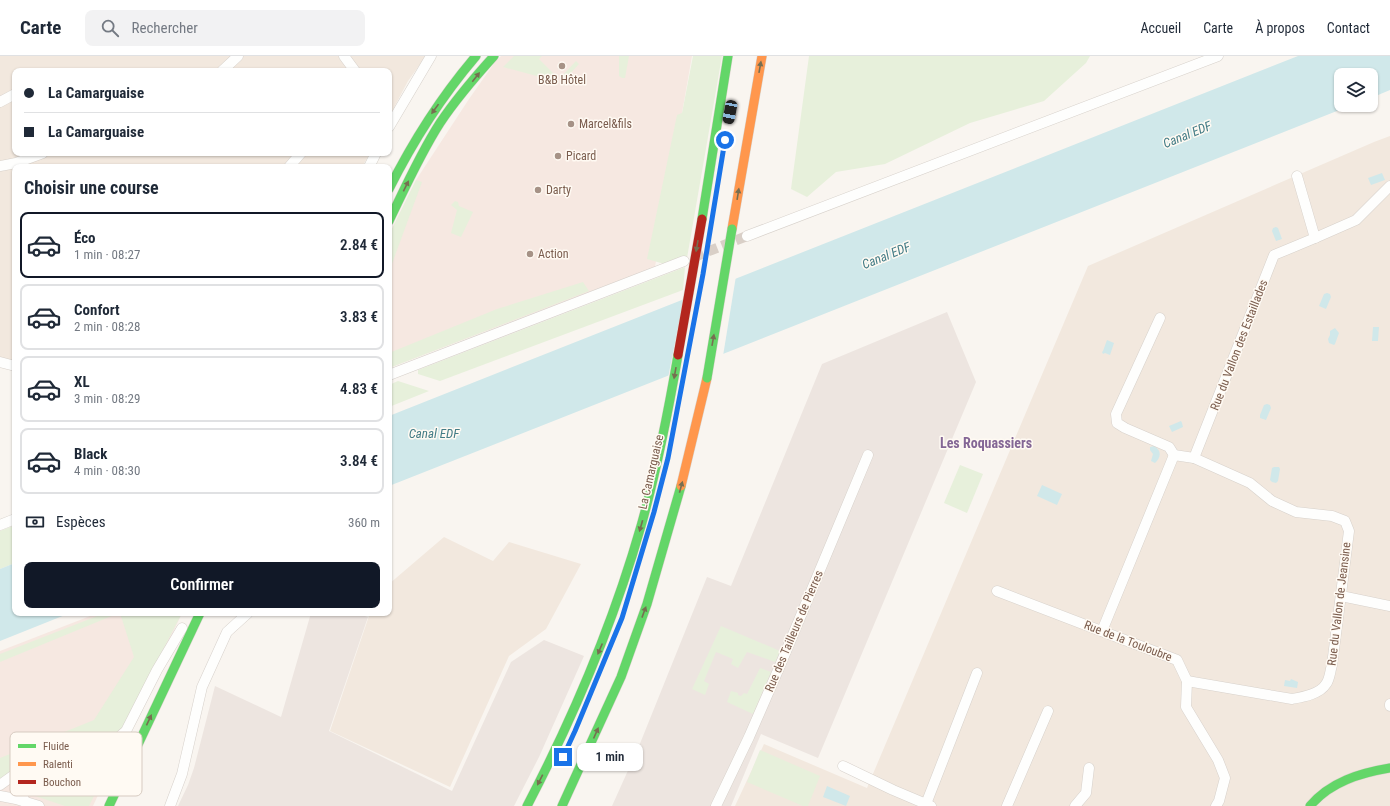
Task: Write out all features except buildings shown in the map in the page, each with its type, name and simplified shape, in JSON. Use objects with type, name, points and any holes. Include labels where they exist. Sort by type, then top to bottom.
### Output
[{"type":"main road","points":[[392,182],[399,167],[430,116],[476,56]]},
{"type":"main road","points":[[392,215],[413,170],[441,123],[482,69],[494,56]]},
{"type":"main road","points":[[527,806],[566,730],[608,629],[628,570],[653,484],[672,392],[728,56]]},
{"type":"main road","points":[[562,806],[620,677],[647,605],[668,536],[686,468],[706,378],[762,56]]},
{"type":"main road","points":[[744,160],[770,64]]},
{"type":"main road","points":[[705,253],[719,114]]},
{"type":"main road","name":"La Camarguaise","points":[[674,427],[687,358]]},
{"type":"main road","name":"La Camarguaise","points":[[653,518],[662,480]]},
{"type":"main road","points":[[635,576],[648,533]]},
{"type":"main road","points":[[142,736],[199,616]]},
{"type":"main road","points":[[133,732],[186,618]]},
{"type":"main road","points":[[1310,806],[1313,801],[1333,785],[1375,770],[1390,768]]},
{"type":"main road","points":[[99,806],[104,796]]},
{"type":"main road","points":[[109,806],[114,796]]},
{"type":"street","points":[[225,68],[238,56]]},
{"type":"street","points":[[344,56],[353,68]]},
{"type":"street","points":[[392,122],[431,56]]},
{"type":"street","points":[[747,236],[1218,56]]},
{"type":"street","points":[[0,102],[12,96]]},
{"type":"street","points":[[0,166],[16,163],[35,156]]},
{"type":"street","points":[[292,164],[299,156]]},
{"type":"street","points":[[1297,176],[1315,238]]},
{"type":"street","name":"Rue du Vallon des Estaillades","points":[[1194,458],[1274,255],[1356,220],[1390,186]]},
{"type":"street","points":[[392,374],[684,261]]},
{"type":"street","points":[[1160,318],[1116,414],[1117,422],[1126,428],[1169,447],[1174,456]]},
{"type":"street","points":[[0,362],[12,365]]},
{"type":"street","name":"Rue des Tailleurs de Pierres","points":[[716,806],[749,737],[779,668],[868,454]]},
{"type":"street","points":[[1174,456],[1194,458]]},
{"type":"street","points":[[1102,631],[1174,456]]},
{"type":"street","name":"Rue du Vallon de Jeansine","points":[[1187,681],[1292,699],[1307,696],[1318,691],[1326,684],[1332,665],[1349,531],[1345,521],[1332,516],[1296,512],[1272,501],[1250,483],[1194,458]]},
{"type":"street","points":[[0,524],[12,520]]},
{"type":"street","name":"Rue de la Touloubre","points":[[997,591],[1177,660],[1187,681],[1186,707],[1218,760],[1225,778],[1219,801],[1216,806]]},
{"type":"street","points":[[1341,596],[1390,606]]},
{"type":"street","points":[[170,806],[182,774],[202,687],[227,632],[245,616]]},
{"type":"street","points":[[125,732],[157,670],[182,628]]},
{"type":"street","points":[[843,766],[893,790],[929,805],[977,673]]},
{"type":"street","points":[[1007,806],[1048,711]]},
{"type":"street","points":[[1075,806],[1086,793],[1089,768]]},
{"type":"street","points":[[0,785],[10,778]]},
{"type":"street","points":[[0,796],[39,806]]},
{"type":"street","points":[[22,796],[25,802]]},
{"type":"shaded area","points":[[0,56],[426,56],[408,81],[392,111],[392,68],[12,68],[12,156],[368,156],[364,164],[12,164],[12,361],[0,357]]},
{"type":"shaded area","points":[[501,56],[692,56],[655,267],[392,367],[392,229],[416,180],[495,62]]},
{"type":"shaded area","points":[[1390,136],[1390,806],[735,806],[764,744],[867,788],[1088,266]]},
{"type":"shaded area","points":[[947,312],[976,382],[818,758],[761,734],[731,806],[612,806],[639,746],[707,577],[731,586],[822,364]]},
{"type":"shaded area","points":[[444,537],[493,561],[509,542],[581,564],[546,629],[509,656],[450,787],[330,731],[369,616],[392,616],[392,581]]},
{"type":"shaded area","points":[[90,616],[181,616],[127,732],[10,732],[10,796],[98,796],[93,806],[0,806],[0,651]]},
{"type":"shaded area","points":[[310,616],[368,617],[329,731],[452,791],[511,662],[544,640],[584,656],[539,757],[514,806],[178,806],[194,768],[215,686],[281,717]]},
{"type":"green space","points":[[514,56],[542,56],[539,59],[557,77],[555,81],[503,67]]},
{"type":"green space","points":[[619,56],[629,56],[625,78],[619,76]]},
{"type":"green space","points":[[693,56],[722,56],[687,258],[668,265],[647,259],[677,115],[682,113]]},
{"type":"green space","points":[[809,56],[1090,56],[1086,63],[1044,101],[970,123],[885,164],[836,172],[807,197],[791,189]]},
{"type":"green space","points":[[576,61],[579,64],[567,77],[562,76]]},
{"type":"green space","points":[[416,180],[422,182],[392,264],[392,229]]},
{"type":"green space","points":[[455,201],[458,202],[459,206],[473,212],[461,237],[451,233],[457,210],[451,205]]},
{"type":"green space","points":[[685,267],[683,290],[440,381],[418,374],[418,370]]},
{"type":"green space","points":[[583,282],[589,291],[392,367],[392,352],[497,309]]},
{"type":"green space","points":[[398,381],[429,391],[392,406],[392,384]]},
{"type":"green space","points":[[960,465],[983,474],[967,513],[944,503]]},
{"type":"green space","points":[[12,526],[12,564],[0,569],[0,531]]},
{"type":"green space","points":[[97,616],[112,616],[0,662],[0,654]]},
{"type":"green space","points":[[121,616],[180,616],[123,727],[118,732],[64,732],[94,720],[134,657]]},
{"type":"green space","points":[[721,626],[780,651],[775,662],[747,652],[738,668],[731,664],[733,659],[716,652],[704,681],[709,684],[705,695],[692,689]]},
{"type":"green space","points":[[760,668],[771,672],[753,714],[727,702],[731,691],[738,693],[738,695],[741,696],[744,693],[747,694]]},
{"type":"green space","points":[[760,750],[820,776],[808,806],[803,806],[747,782]]},
{"type":"green space","points":[[10,754],[10,776],[0,782],[0,758]]},
{"type":"green space","points":[[35,796],[94,796],[89,806],[65,806]]},
{"type":"water","name":"Canal EDF","points":[[1298,56],[1390,56],[1390,90],[1378,95],[1378,68],[1334,68],[1334,112],[392,485],[392,415]]},
{"type":"water","points":[[1382,173],[1385,180],[1371,185],[1368,178]]},
{"type":"water","points":[[1273,228],[1278,228],[1282,239],[1276,241],[1272,231]]},
{"type":"water","points":[[1324,294],[1330,294],[1331,297],[1326,309],[1319,306]]},
{"type":"water","points":[[1373,327],[1379,327],[1378,341],[1372,341]]},
{"type":"water","points":[[1335,328],[1339,333],[1334,345],[1329,343],[1328,339],[1330,331]]},
{"type":"water","points":[[1107,340],[1114,343],[1110,355],[1105,353],[1103,354],[1102,352]]},
{"type":"water","points":[[1264,405],[1270,405],[1271,408],[1266,420],[1260,418],[1260,415]]},
{"type":"water","points":[[1181,421],[1183,427],[1172,432],[1169,426]]},
{"type":"water","points":[[1154,446],[1160,454],[1155,463],[1151,461],[1153,454],[1150,450],[1150,447]]},
{"type":"water","points":[[1279,467],[1280,469],[1278,481],[1276,483],[1270,480],[1272,468]]},
{"type":"water","points":[[1042,485],[1062,494],[1057,505],[1037,496]]},
{"type":"water","points":[[12,564],[12,616],[62,616],[0,641],[0,569]]},
{"type":"water","points":[[1291,679],[1298,682],[1297,688],[1284,686],[1285,680],[1290,681]]},
{"type":"water","points":[[827,786],[850,796],[846,806],[823,797]]},
{"type":"pier","points":[[736,276],[723,356],[668,378],[684,297]]},
{"type":"tunnel","points":[[694,257],[747,236]]},
{"type":"traffic: fast","points":[[392,183],[439,103],[476,56]]},
{"type":"traffic: fast","points":[[392,215],[419,159],[440,123],[466,88],[494,56]]},
{"type":"traffic: fast","points":[[702,219],[728,56]]},
{"type":"traffic: fast","points":[[707,378],[732,229]]},
{"type":"traffic: fast","points":[[527,806],[561,738],[576,704],[618,598],[641,526],[652,484],[678,355]]},
{"type":"traffic: fast","points":[[562,806],[621,677],[647,604],[681,486]]},
{"type":"traffic: fast","points":[[142,736],[199,616]]},
{"type":"traffic: fast","points":[[1310,806],[1327,791],[1346,780],[1390,768]]},
{"type":"traffic: fast","points":[[109,806],[114,796]]},
{"type":"traffic: slow","points":[[732,229],[762,56]]},
{"type":"traffic: slow","points":[[681,486],[707,378]]},
{"type":"traffic: jam","points":[[678,355],[702,219]]},
{"type":"place","name":"B&B Hôtel","points":[[562,66]]},
{"type":"place","name":"Marcel&fils","points":[[571,124]]},
{"type":"place","name":"Picard","points":[[558,156]]},
{"type":"place","name":"Darty","points":[[538,190]]},
{"type":"place","name":"Action","points":[[530,254]]},
{"type":"district","name":"Les Roquassiers","points":[[986,443]]},
{"type":"route","points":[[563,757],[622,618],[647,539],[668,458],[703,274],[725,140]]}]
